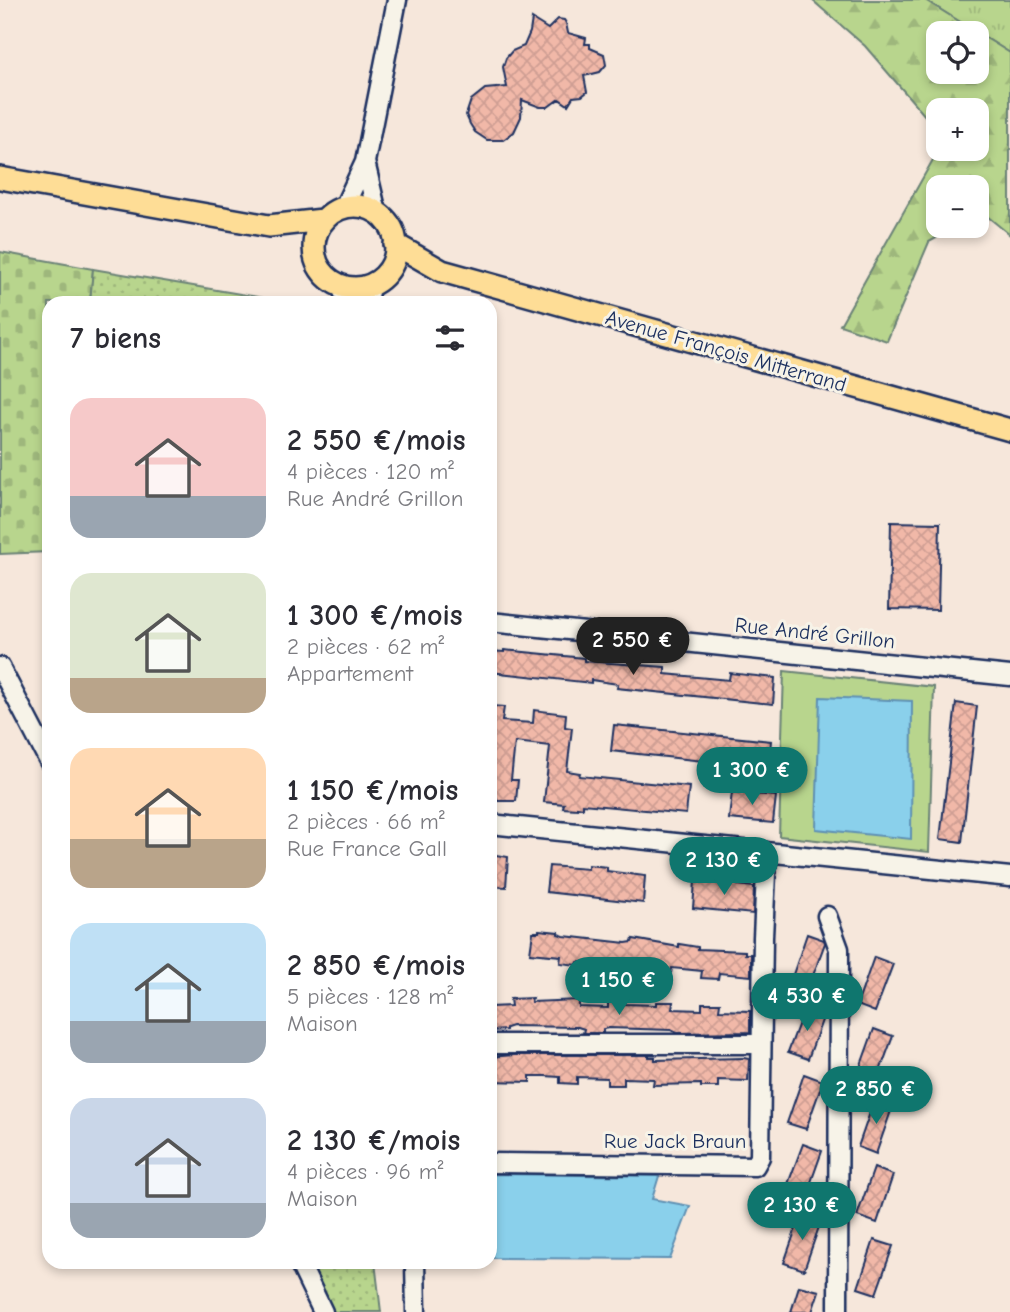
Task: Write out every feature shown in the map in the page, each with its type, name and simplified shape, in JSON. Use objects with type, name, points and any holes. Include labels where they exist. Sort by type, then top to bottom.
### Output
[{"type":"main road","points":[[0,178],[269,226],[323,220]]},
{"type":"main road","points":[[361,206],[377,213],[391,227],[396,244],[392,264],[374,288],[348,288],[344,294],[324,275],[317,264],[313,251],[314,238],[323,220],[337,209],[361,206]]},
{"type":"main road","points":[[269,226],[313,251]]},
{"type":"main road","name":"Avenue François Mitterrand","points":[[396,244],[442,271],[1010,430]]},
{"type":"main road","name":"Avenue François Mitterrand","points":[[374,288],[415,271],[442,271]]},
{"type":"street","points":[[344,207],[365,162],[397,0]]},
{"type":"street","points":[[365,162],[377,213]]},
{"type":"street","name":"Rue André Grillon","points":[[497,623],[1010,676]]},
{"type":"street","points":[[0,667],[42,748]]},
{"type":"street","points":[[497,825],[1010,877]]},
{"type":"street","name":"Rue Jack Braun","points":[[497,1163],[755,1166],[760,1157],[767,852]]},
{"type":"street","points":[[827,916],[839,950],[838,1312]]},
{"type":"street","points":[[497,1044],[761,1044]]},
{"type":"street","points":[[302,1269],[323,1312]]},
{"type":"street","points":[[415,1269],[416,1312]]},
{"type":"green space","points":[[812,0],[925,0],[959,21],[926,21],[926,84],[989,84],[989,40],[1010,53],[1010,235],[989,218],[989,175],[926,175],[926,238],[936,238],[929,242],[887,341],[840,325],[932,161],[989,161],[989,98],[926,98],[926,117],[865,46]]},
{"type":"green space","points":[[925,0],[1010,0],[1010,53],[989,40],[989,21],[959,21]]},
{"type":"green space","points":[[0,252],[93,269],[91,296],[42,296],[42,552],[0,554]]},
{"type":"green space","points":[[93,269],[252,296],[91,296]]},
{"type":"green space","points":[[784,671],[934,687],[929,852],[779,836]]},
{"type":"green space","points":[[312,1269],[376,1269],[381,1312],[333,1312]]},
{"type":"water","points":[[820,697],[912,701],[911,839],[816,829]]},
{"type":"water","points":[[497,1174],[659,1176],[652,1199],[690,1206],[670,1259],[497,1258]]},
{"type":"building","points":[[532,19],[548,29],[558,19],[564,20],[568,33],[586,38],[585,44],[590,44],[590,48],[604,54],[606,65],[600,72],[584,76],[587,92],[573,97],[568,105],[559,99],[548,107],[540,107],[522,100],[521,117],[514,132],[503,140],[487,140],[475,132],[466,115],[471,100],[485,89],[507,87],[503,67],[506,58],[512,51],[524,46]]},
{"type":"building","points":[[891,522],[940,523],[938,610],[889,609]]},
{"type":"building","points":[[497,652],[665,667],[665,674],[729,680],[730,673],[775,678],[773,704],[617,688],[618,684],[591,680],[591,683],[497,673]]},
{"type":"building","points":[[956,703],[977,706],[962,842],[940,839]]},
{"type":"building","points":[[497,706],[504,707],[502,721],[533,723],[534,710],[566,714],[565,727],[572,728],[567,771],[580,773],[579,776],[689,787],[686,814],[583,804],[583,808],[563,808],[564,804],[544,802],[550,746],[515,742],[511,780],[518,780],[516,801],[497,801]]},
{"type":"building","points":[[614,725],[771,741],[768,768],[611,751]]},
{"type":"building","points":[[732,792],[776,796],[773,823],[729,819]]},
{"type":"building","points":[[497,855],[508,857],[506,887],[497,886]]},
{"type":"building","points":[[588,865],[607,867],[607,871],[645,876],[643,903],[546,892],[549,866],[588,869]]},
{"type":"building","points":[[719,879],[738,881],[738,885],[754,887],[753,914],[693,908],[695,881],[718,883]]},
{"type":"building","points":[[533,932],[558,932],[564,936],[626,943],[632,942],[633,939],[679,947],[679,944],[698,949],[745,951],[745,954],[751,954],[751,976],[719,973],[718,979],[701,978],[702,971],[672,968],[671,974],[654,973],[655,966],[625,963],[624,970],[608,968],[608,965],[560,963],[561,956],[530,953]]},
{"type":"building","points":[[807,934],[824,940],[825,943],[808,989],[790,983]]},
{"type":"building","points":[[874,957],[893,964],[875,1012],[857,1005]]},
{"type":"building","points":[[532,998],[531,1002],[579,1000],[579,1007],[608,1008],[608,1001],[656,1005],[656,1002],[673,1002],[672,1009],[702,1010],[702,1003],[720,1003],[719,1010],[750,1011],[750,1032],[677,1033],[671,1030],[609,1028],[603,1029],[603,1033],[583,1033],[584,1029],[578,1027],[512,1026],[497,1031],[497,1007],[511,1006],[510,999]]},
{"type":"building","points":[[805,1007],[825,1012],[808,1059],[788,1052]]},
{"type":"building","points":[[874,1029],[893,1036],[876,1082],[857,1076]]},
{"type":"building","points":[[649,1055],[655,1057],[655,1060],[744,1058],[749,1059],[748,1081],[718,1080],[718,1087],[701,1087],[701,1084],[653,1085],[654,1079],[624,1078],[624,1085],[607,1085],[607,1078],[577,1077],[577,1084],[560,1083],[560,1077],[545,1076],[530,1076],[530,1082],[497,1081],[497,1056]]},
{"type":"building","points":[[804,1074],[823,1081],[806,1129],[787,1123]]},
{"type":"building","points":[[875,1098],[893,1105],[876,1154],[858,1147]]},
{"type":"building","points":[[803,1144],[822,1151],[805,1199],[785,1192]]},
{"type":"building","points":[[874,1168],[893,1175],[877,1223],[857,1216]]},
{"type":"building","points":[[801,1214],[821,1221],[804,1270],[784,1263]]},
{"type":"building","points":[[874,1240],[893,1246],[876,1294],[858,1288]]},
{"type":"building","points":[[799,1286],[819,1291],[812,1312],[791,1312]]}]
